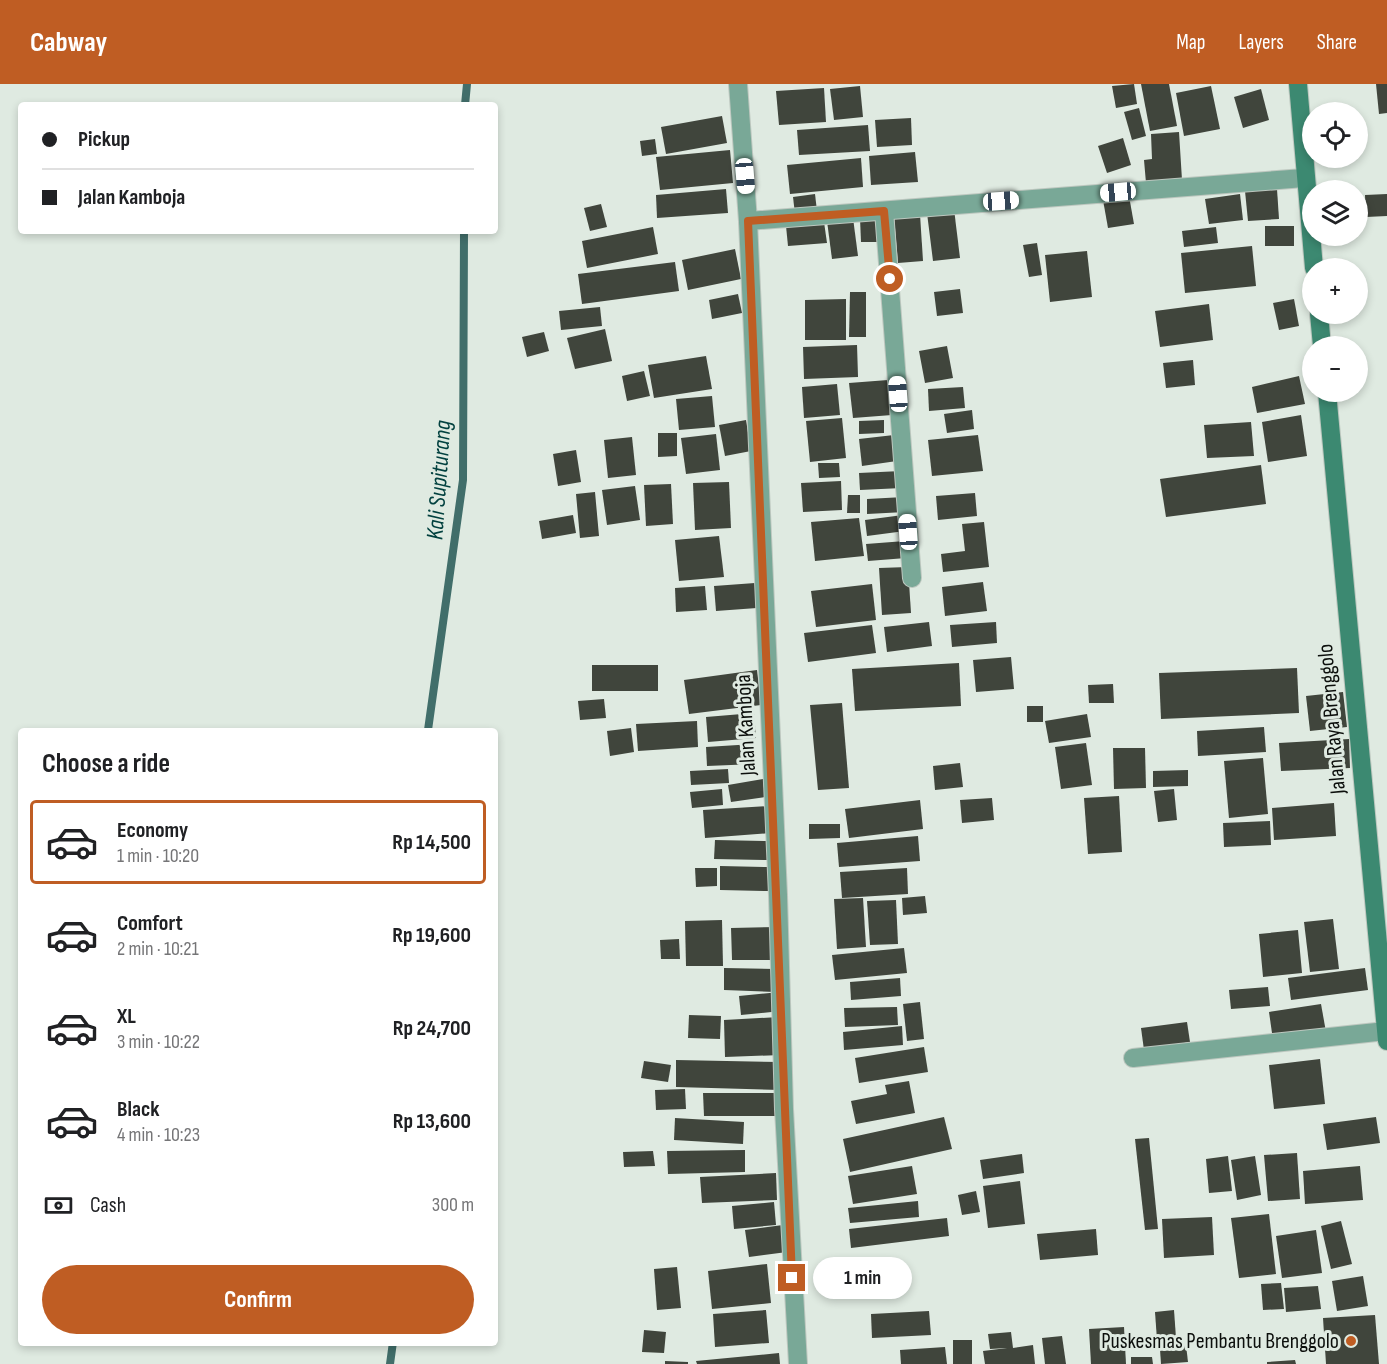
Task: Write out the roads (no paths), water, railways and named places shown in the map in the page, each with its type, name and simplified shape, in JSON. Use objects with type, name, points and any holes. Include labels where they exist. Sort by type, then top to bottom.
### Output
[{"type":"main road","points":[[1298,84],[1304,178],[1313,258]]},
{"type":"main road","name":"Jalan Raya Brenggolo","points":[[1328,402],[1386,1036]]},
{"type":"street","name":"Jalan Kamboja","points":[[738,84],[748,221],[778,895],[784,1109],[798,1364]]},
{"type":"street","points":[[748,221],[1304,178]]},
{"type":"street","points":[[884,211],[912,578]]},
{"type":"street","points":[[1133,1058],[1386,1036]]},
{"type":"waterway","name":"Kali Supiturang","points":[[465,102],[467,84]]},
{"type":"waterway","name":"Kali Supiturang","points":[[428,728],[463,480],[464,234]]},
{"type":"waterway","name":"Kali Supiturang","points":[[390,1364],[392,1346]]},
{"type":"place","name":"Puskesmas Pembantu Brenggolo","points":[[1351,1341]]}]
